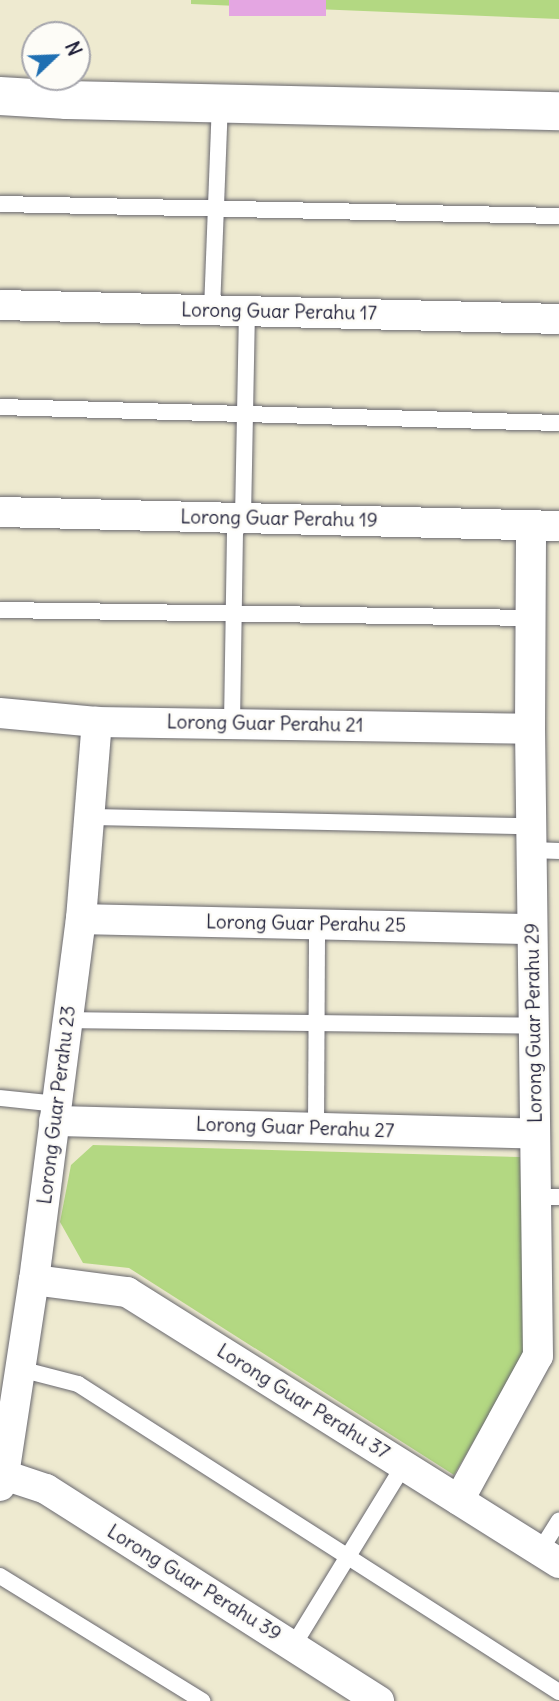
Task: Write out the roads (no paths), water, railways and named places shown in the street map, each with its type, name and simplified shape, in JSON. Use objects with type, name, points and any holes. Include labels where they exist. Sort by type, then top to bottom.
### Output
[{"type":"street","points":[[0,96],[559,111]]},
{"type":"street","name":"Lorong Guar Perahu 17","points":[[0,305],[559,319]]},
{"type":"street","name":"Lorong Guar Perahu 19","points":[[0,512],[545,525]]},
{"type":"street","name":"Lorong Guar Perahu 29","points":[[459,1500],[538,1356],[547,1197],[535,1135],[532,929],[541,842],[530,729],[531,618],[545,525]]},
{"type":"street","name":"Lorong Guar Perahu 21","points":[[0,713],[97,722],[530,729]]},
{"type":"street","name":"Lorong Guar Perahu 23","points":[[2,1481],[34,1280],[68,1020],[80,919],[97,722]]},
{"type":"street","name":"Lorong Guar Perahu 25","points":[[80,919],[532,929]]},
{"type":"street","name":"Lorong Guar Perahu 27","points":[[56,1112],[316,1128],[535,1135]]},
{"type":"street","name":"Lorong Guar Perahu 37","points":[[34,1280],[127,1292],[550,1557]]},
{"type":"street","name":"Lorong Guar Perahu 39","points":[[2,1481],[46,1489],[379,1701]]},
{"type":"lane","points":[[212,310],[220,104]]},
{"type":"lane","points":[[0,204],[559,216]]},
{"type":"lane","points":[[232,723],[235,532],[243,518],[247,311]]},
{"type":"lane","points":[[0,407],[245,416],[559,422]]},
{"type":"lane","points":[[0,610],[531,618]]},
{"type":"lane","points":[[89,817],[541,842]]},
{"type":"lane","points":[[316,1128],[317,924]]},
{"type":"lane","points":[[68,1020],[534,1026]]},
{"type":"lane","points":[[0,1098],[56,1112]]},
{"type":"lane","points":[[20,1369],[78,1384],[559,1692]]},
{"type":"lane","points":[[293,1646],[404,1465]]},
{"type":"lane","points":[[550,1557],[559,1521]]},
{"type":"lane","points":[[0,1576],[202,1701]]}]
